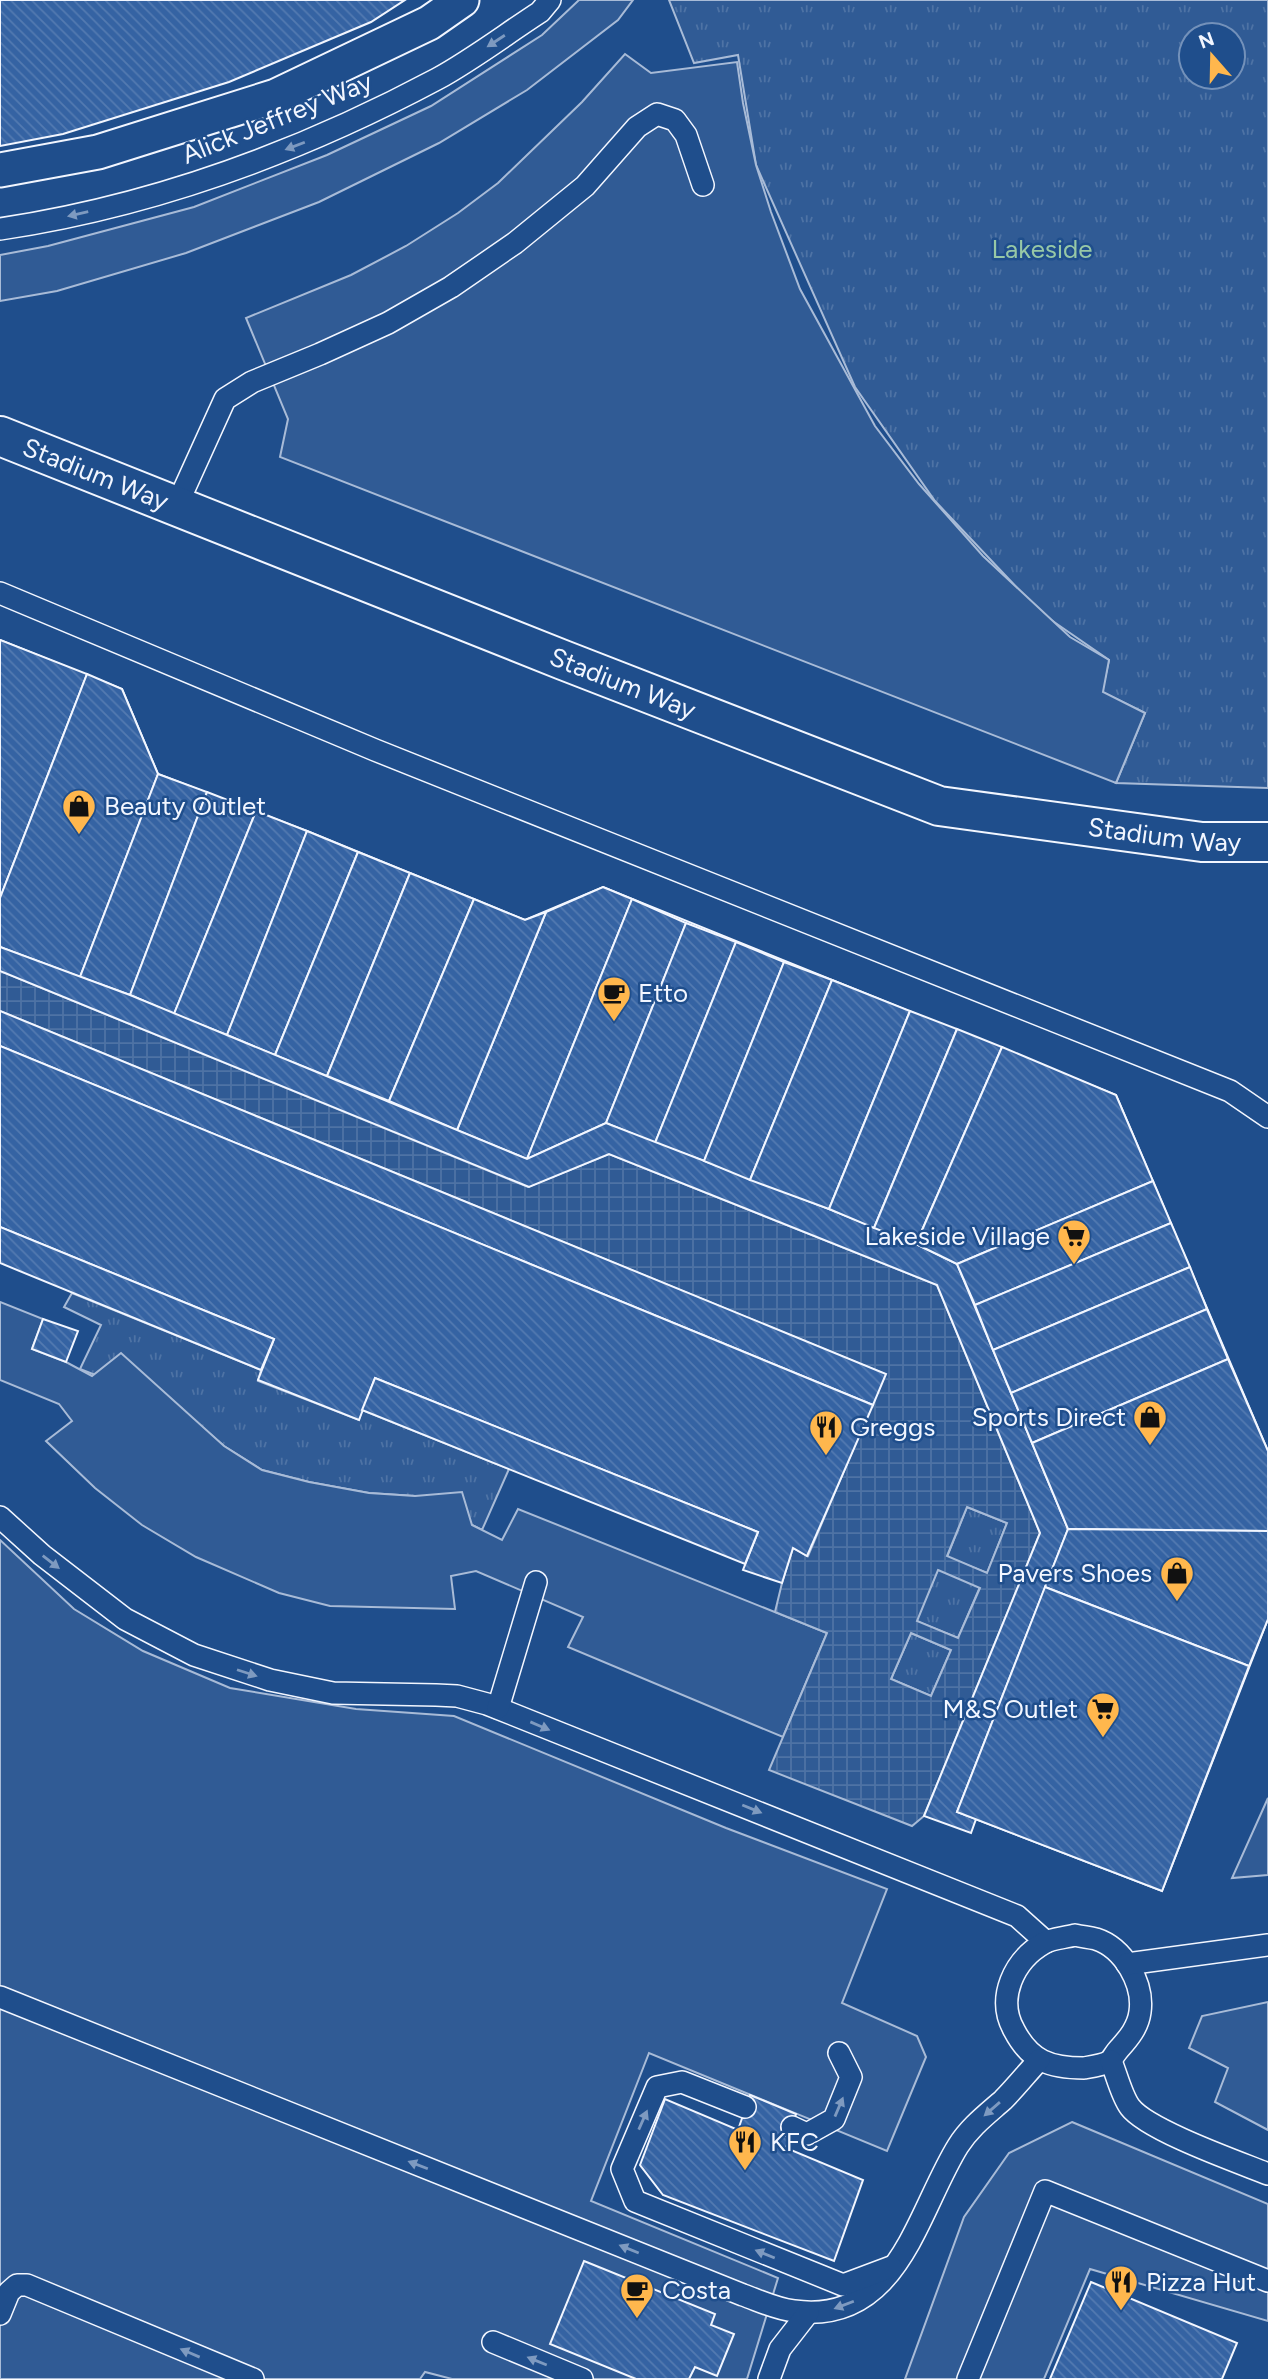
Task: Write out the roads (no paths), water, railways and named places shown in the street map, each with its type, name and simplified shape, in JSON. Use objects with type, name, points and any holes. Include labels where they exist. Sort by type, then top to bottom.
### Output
[{"type":"street","points":[[0,170],[98,152],[276,96],[429,23],[462,0]]},
{"type":"street","name":"Stadium Way","points":[[0,436],[939,806],[1202,842],[1268,842]]},
{"type":"lane","name":"Alick Jeffrey Way","points":[[0,229],[41,223],[153,197],[228,173],[320,136],[439,78],[540,12],[550,0]]},
{"type":"lane","points":[[176,507],[225,399],[252,382],[388,323],[451,287],[515,243],[585,186],[637,127],[657,114],[675,120],[686,135],[703,185]]},
{"type":"lane","points":[[0,593],[388,755],[1230,1091],[1268,1117]]},
{"type":"lane","points":[[0,1517],[50,1562],[125,1619],[194,1655],[270,1680],[312,1689],[363,1695],[457,1696],[498,1708],[1017,1916],[1046,1942]]},
{"type":"lane","points":[[498,1708],[536,1582]]},
{"type":"lane","points":[[1075,1935],[1098,1940],[1118,1952],[1127,1964],[1139,1986],[1140,2011],[1132,2035],[1111,2061],[1090,2067],[1060,2068],[1039,2060],[1021,2045],[1010,2025],[1007,2009],[1009,1987],[1017,1967],[1028,1954],[1046,1942],[1075,1935]]},
{"type":"lane","points":[[1127,1964],[1268,1945]]},
{"type":"lane","points":[[0,1997],[743,2295],[779,2309],[808,2313],[836,2308],[860,2298],[883,2281],[897,2265],[914,2237],[959,2144],[972,2126],[1005,2098],[1039,2060]]},
{"type":"lane","points":[[792,2127],[807,2134],[834,2119],[851,2077],[839,2053]]},
{"type":"lane","points":[[1111,2061],[1130,2107],[1145,2118],[1174,2135],[1268,2174]]},
{"type":"lane","points":[[745,2107],[682,2082],[657,2087],[622,2169],[635,2201],[843,2286],[897,2265]]},
{"type":"lane","points":[[968,2379],[1045,2191],[1268,2281]]},
{"type":"lane","points":[[0,2314],[9,2292],[17,2285],[27,2285],[253,2379]]},
{"type":"lane","points":[[769,2379],[780,2348],[808,2313]]},
{"type":"lane","points":[[493,2342],[582,2379]]},
{"type":"place","name":"Beauty Outlet","points":[[79,836]]},
{"type":"place","name":"Etto","points":[[614,1023]]},
{"type":"place","name":"Lakeside Village","points":[[1074,1266]]},
{"type":"place","name":"Sports Direct","points":[[1150,1447]]},
{"type":"place","name":"Greggs","points":[[826,1457]]},
{"type":"place","name":"Pavers Shoes","points":[[1177,1603]]},
{"type":"place","name":"M&S Outlet","points":[[1103,1739]]},
{"type":"place","name":"KFC","points":[[745,2172]]},
{"type":"place","name":"Pizza Hut","points":[[1121,2312]]},
{"type":"place","name":"Costa","points":[[637,2320]]},
{"type":"park label","name":"Lakeside","points":[[1042,249]]}]
